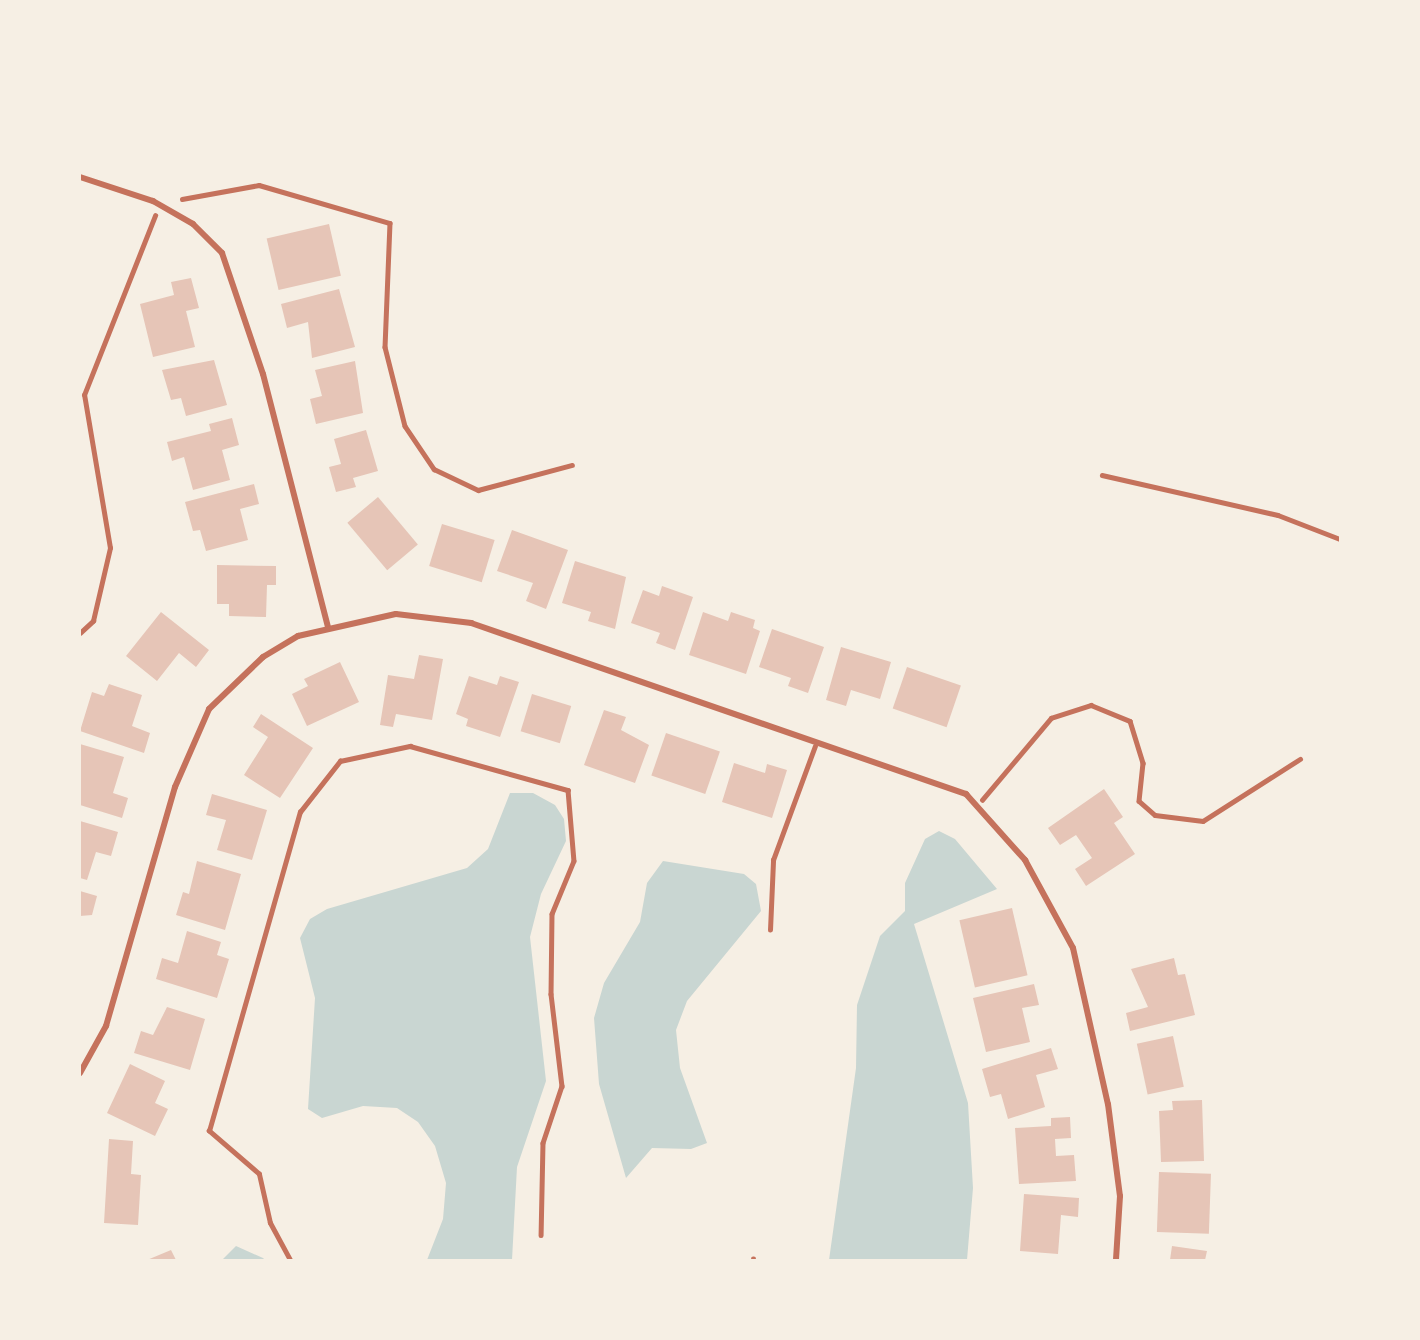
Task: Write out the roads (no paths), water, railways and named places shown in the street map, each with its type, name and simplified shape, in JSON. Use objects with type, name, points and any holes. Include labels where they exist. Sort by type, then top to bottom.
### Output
[{"type":"street","points":[[80,177],[153,201],[194,224],[222,253],[263,374],[328,627]]},
{"type":"street","points":[[80,1072],[106,1026],[175,788],[209,709],[263,657],[298,636],[328,627],[396,614],[471,623],[966,794],[1025,860],[1072,948],[1108,1104],[1120,1196],[1116,1260]]},
{"type":"lane","points":[[182,199],[259,184],[390,223],[384,347],[405,426],[434,469],[478,490],[572,465]]},
{"type":"lane","points":[[80,633],[93,621],[110,548],[84,395],[155,216]]},
{"type":"lane","points":[[1102,475],[1278,515],[1341,539]]},
{"type":"lane","points":[[982,800],[1051,718],[1091,705],[1130,721],[1143,763],[1139,801],[1155,816],[1203,821],[1300,759]]},
{"type":"lane","points":[[290,1260],[270,1223],[260,1174],[208,1131],[300,812],[340,761],[410,746],[568,790],[574,861],[552,914],[551,994],[562,1086],[543,1143],[541,1235]]},
{"type":"lane","points":[[770,930],[773,860],[815,746]]}]
